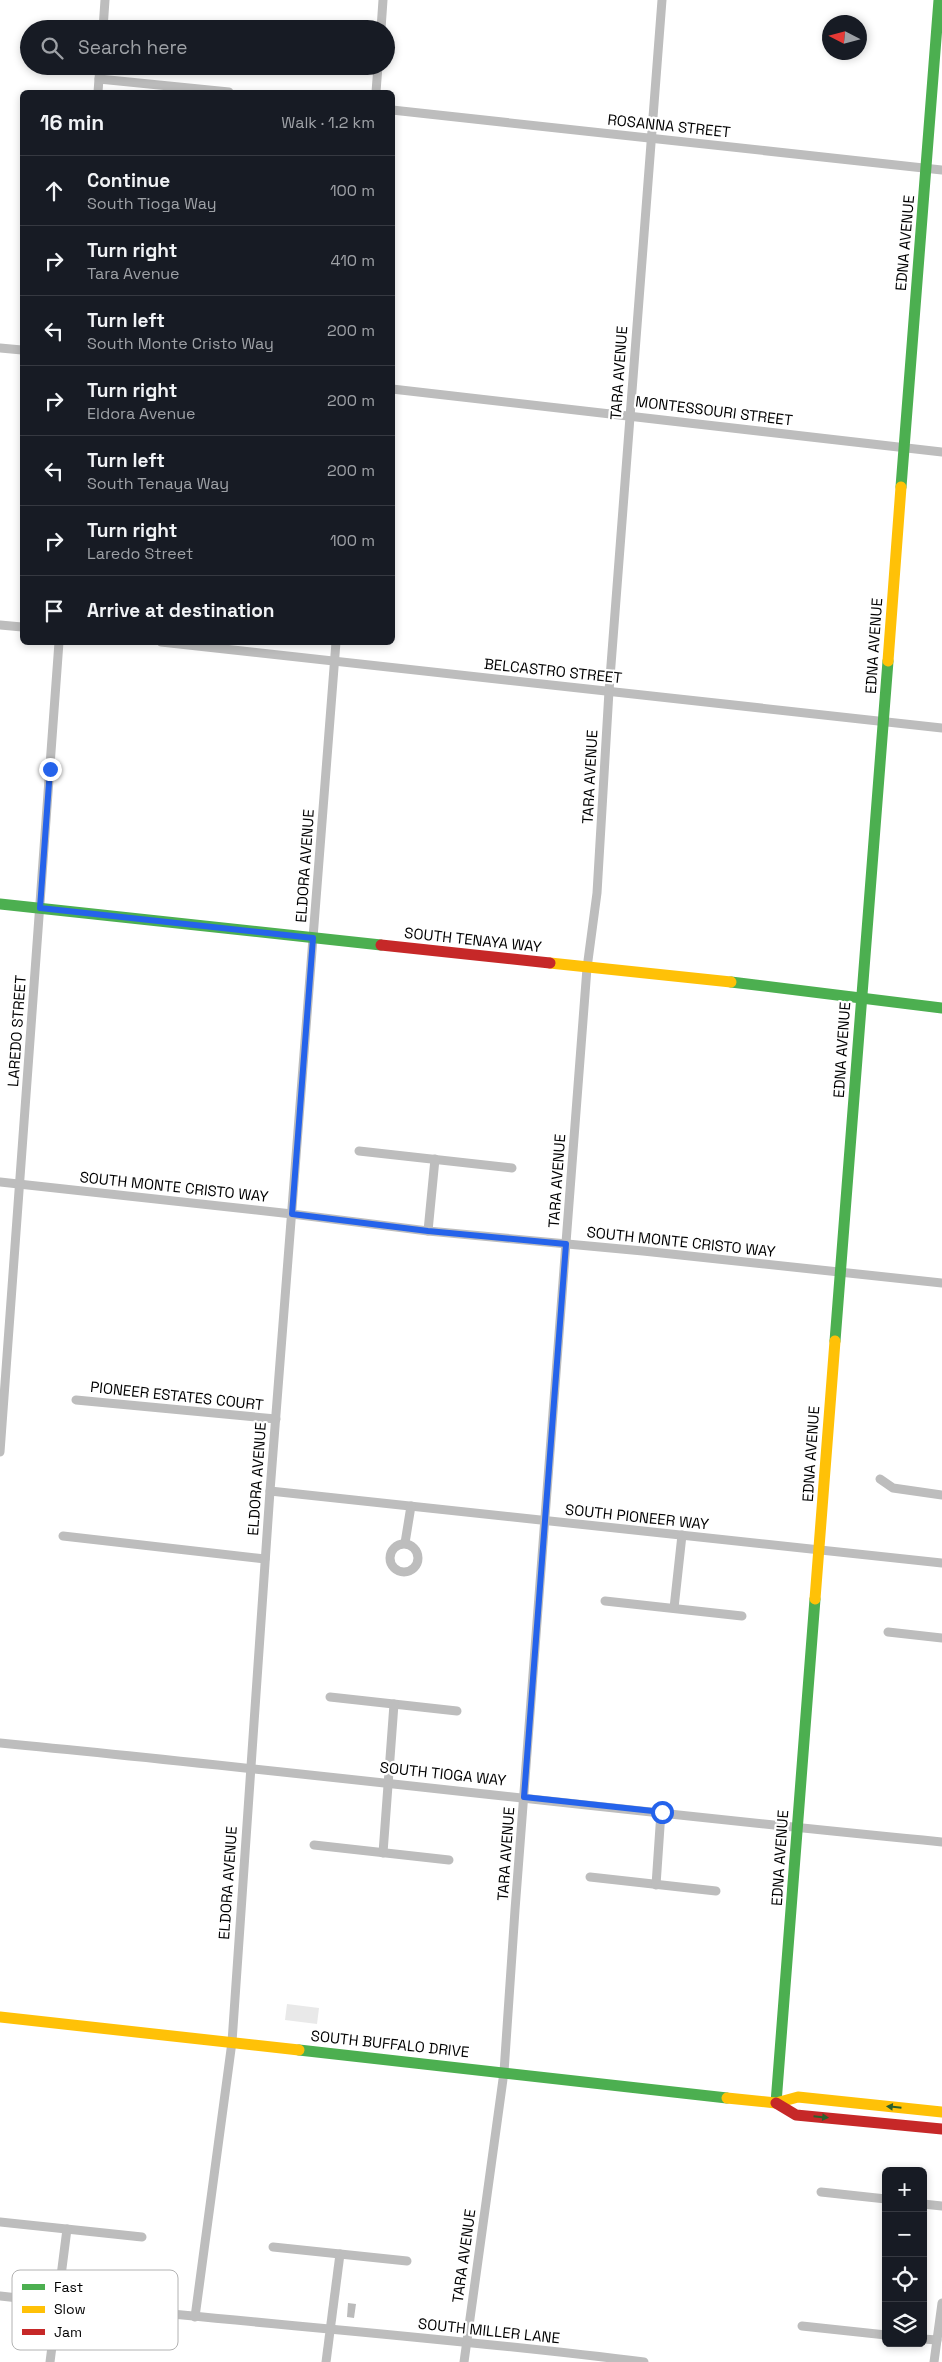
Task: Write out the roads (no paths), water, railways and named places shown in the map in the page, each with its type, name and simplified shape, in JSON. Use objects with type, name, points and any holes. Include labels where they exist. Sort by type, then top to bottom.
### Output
[{"type":"street","points":[[104,20],[105,0]]},
{"type":"street","points":[[382,20],[383,0]]},
{"type":"street","name":"TARA AVENUE","points":[[464,2362],[504,2072],[587,968],[597,893],[609,691],[662,0]]},
{"type":"street","name":"EDNA AVENUE","points":[[776,2103],[939,0]]},
{"type":"street","points":[[98,90],[99,75]]},
{"type":"street","points":[[376,90],[377,75]]},
{"type":"street","points":[[99,79],[208,90]]},
{"type":"street","name":"ROSANNA STREET","points":[[395,110],[942,170]]},
{"type":"street","points":[[0,348],[20,350]]},
{"type":"street","name":"MONTESSOURI STREET","points":[[395,389],[942,452]]},
{"type":"street","points":[[0,625],[20,628]]},
{"type":"street","name":"LAREDO STREET","points":[[0,1452],[59,645]]},
{"type":"street","name":"BELCASTRO STREET","points":[[186,645],[942,728]]},
{"type":"street","name":"ELDORA AVENUE","points":[[195,2317],[232,2042],[270,1491],[336,645]]},
{"type":"street","name":"SOUTH TENAYA WAY","points":[[0,904],[861,997],[942,1008]]},
{"type":"street","points":[[359,1151],[512,1168]]},
{"type":"street","points":[[428,1231],[435,1159]]},
{"type":"street","name":"SOUTH MONTE CRISTO WAY","points":[[0,1182],[428,1231],[942,1283]]},
{"type":"street","name":"PIONEER ESTATES COURT","points":[[76,1400],[276,1420]]},
{"type":"street","points":[[880,1479],[893,1488],[942,1495]]},
{"type":"street","name":"SOUTH PIONEER WAY","points":[[270,1491],[942,1563]]},
{"type":"street","points":[[406,1543],[411,1506]]},
{"type":"street","points":[[674,1608],[682,1535]]},
{"type":"street","points":[[63,1536],[265,1559]]},
{"type":"street","points":[[605,1601],[742,1616]]},
{"type":"street","points":[[888,1632],[942,1638]]},
{"type":"street","points":[[330,1697],[457,1711]]},
{"type":"street","points":[[383,1853],[394,1704]]},
{"type":"street","name":"SOUTH TIOGA WAY","points":[[0,1743],[250,1767],[798,1828],[942,1842]]},
{"type":"street","points":[[656,1884],[662,1812]]},
{"type":"street","points":[[314,1845],[449,1860]]},
{"type":"street","points":[[590,1877],[716,1891]]},
{"type":"street","name":"SOUTH BUFFALO DRIVE","points":[[0,2017],[776,2103],[798,2097],[942,2112]]},
{"type":"street","name":"SOUTH BUFFALO DRIVE","points":[[776,2103],[796,2114],[942,2129]]},
{"type":"street","points":[[821,2192],[882,2200]]},
{"type":"street","points":[[927,2204],[942,2206]]},
{"type":"street","points":[[0,2222],[142,2237]]},
{"type":"street","points":[[61,2270],[67,2229]]},
{"type":"street","points":[[273,2247],[407,2261]]},
{"type":"street","points":[[326,2362],[340,2254]]},
{"type":"street","points":[[934,2362],[942,2303]]},
{"type":"street","name":"SOUTH MILLER LANE","points":[[178,2315],[466,2341],[644,2362]]},
{"type":"street","points":[[802,2326],[882,2335]]},
{"type":"street","points":[[927,2339],[937,2340]]}]
